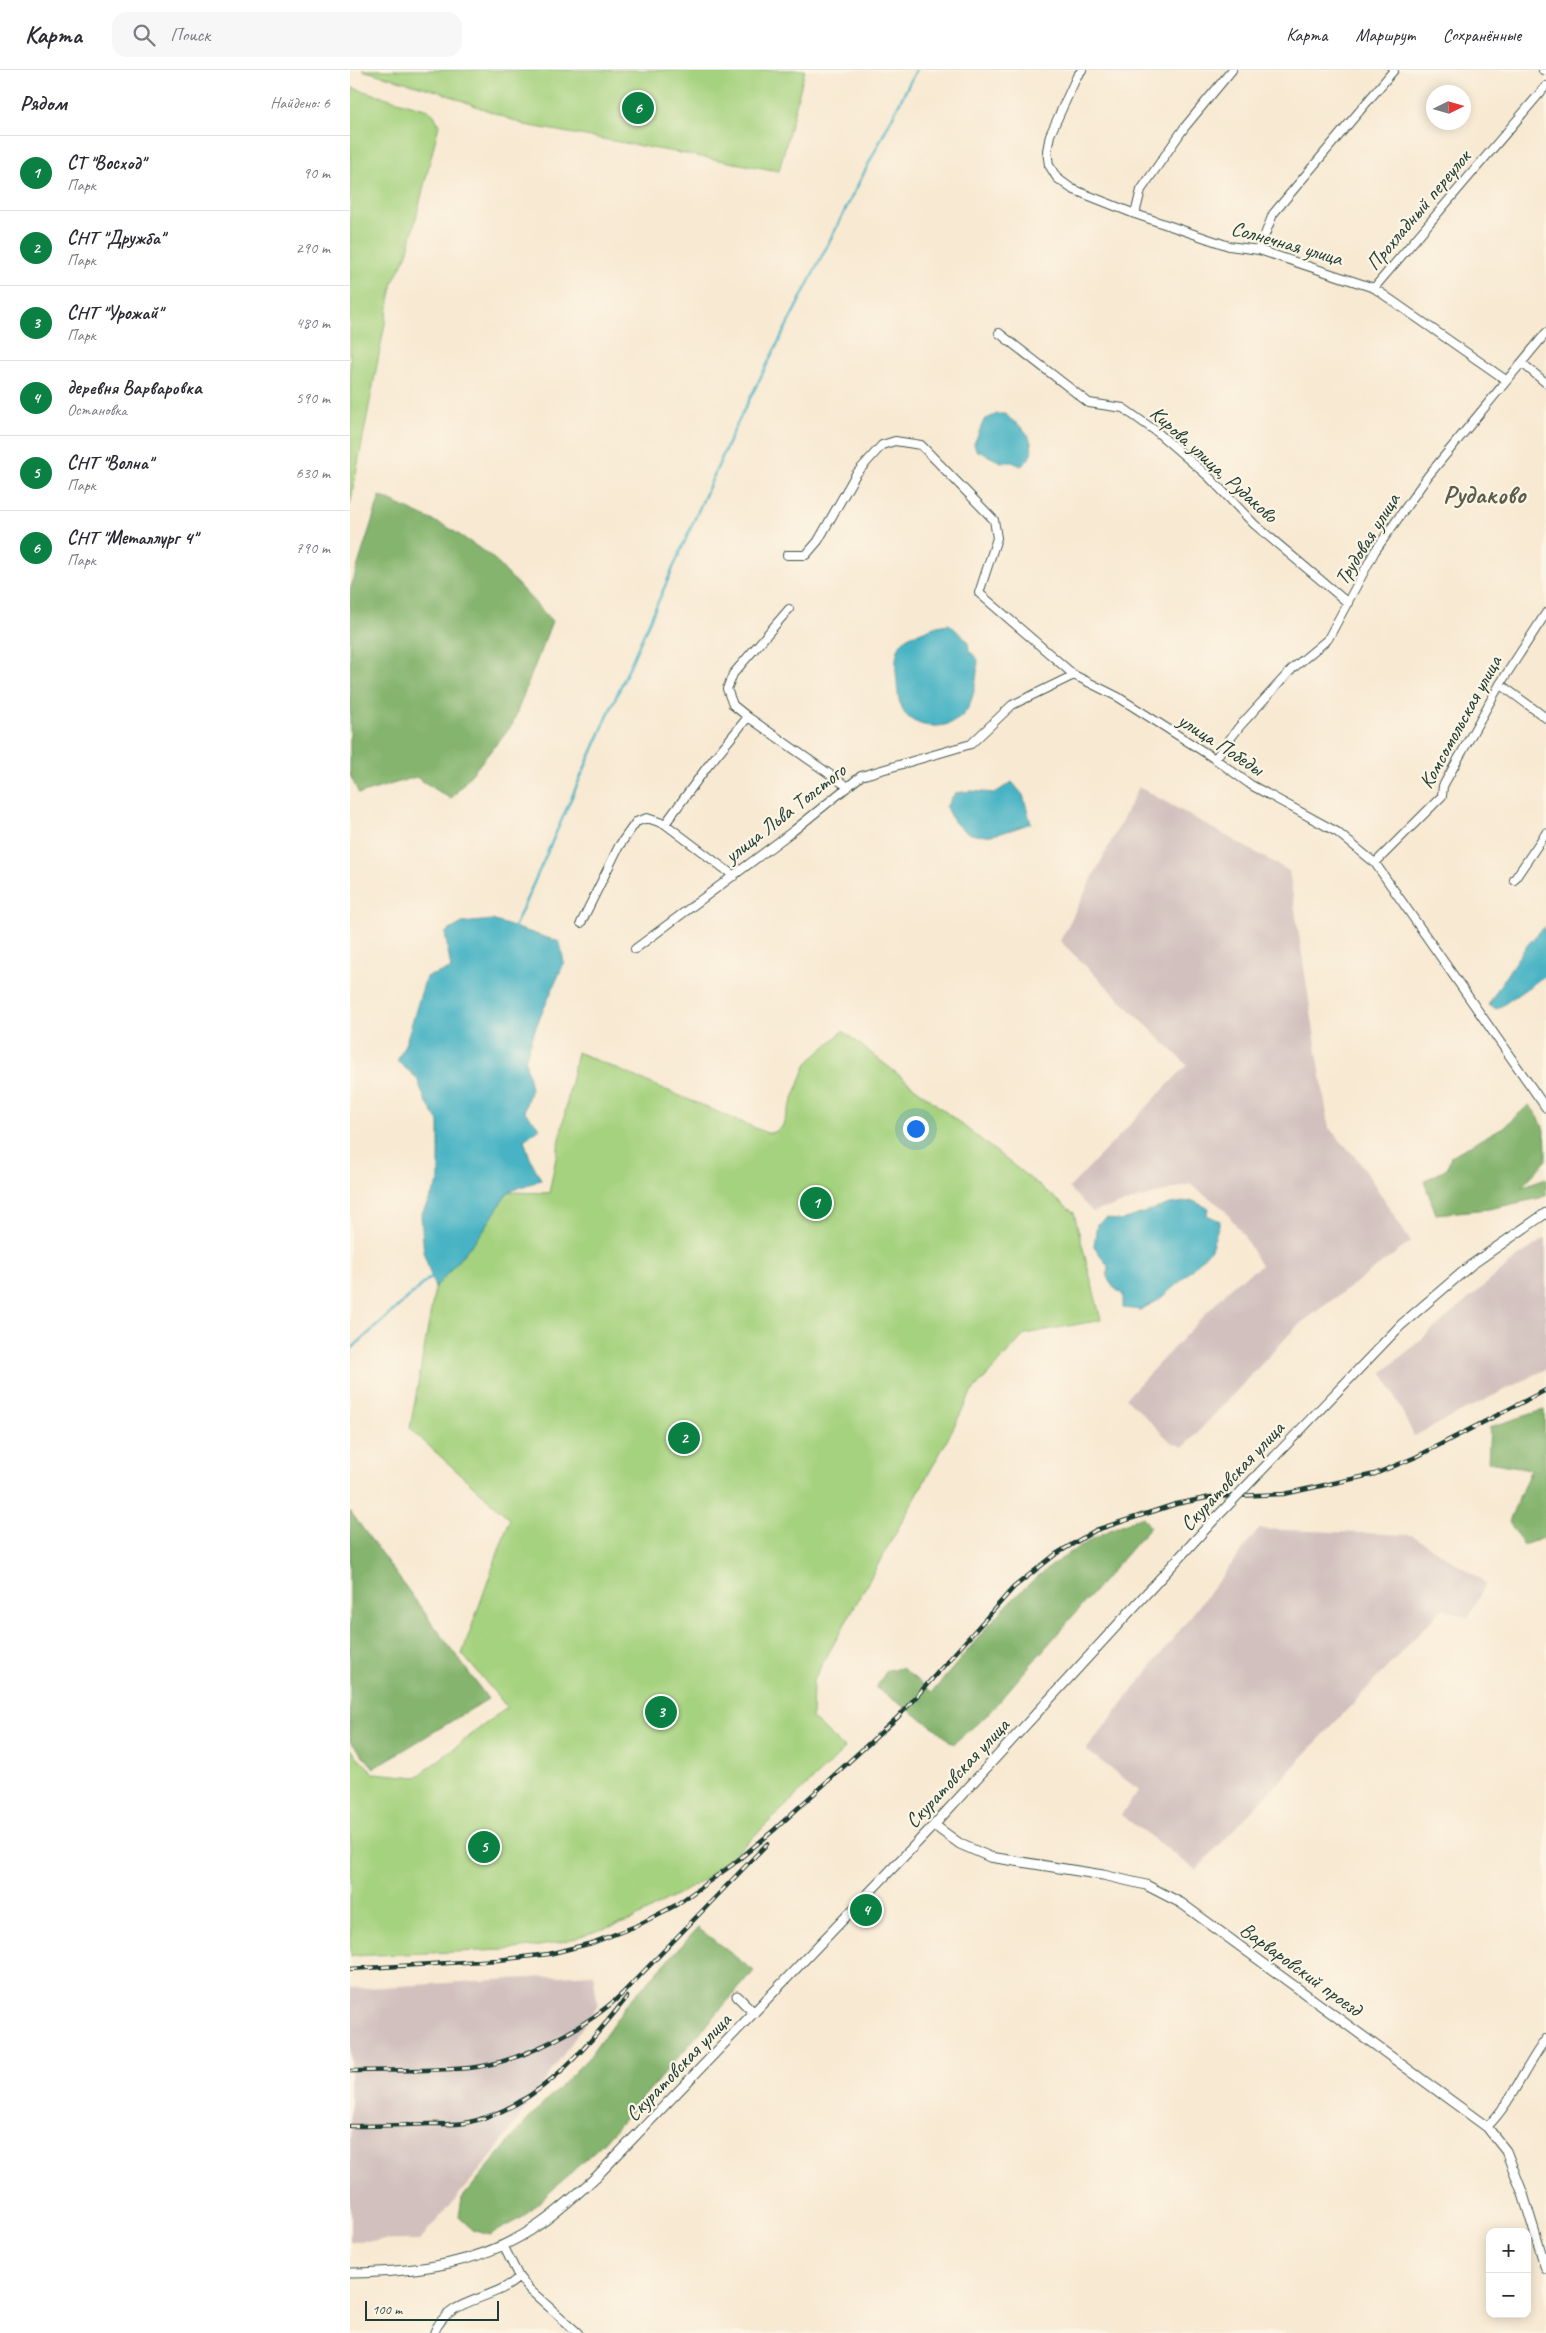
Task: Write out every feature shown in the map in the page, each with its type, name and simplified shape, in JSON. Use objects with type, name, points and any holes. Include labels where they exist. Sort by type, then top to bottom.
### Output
[{"type":"street","name":"Солнечная улица","points":[[1082,70],[1077,76],[1050,135],[1047,150],[1049,165],[1057,178],[1072,189],[1135,214],[1229,246],[1259,250],[1374,288],[1506,380]]},
{"type":"street","points":[[1135,214],[1141,190],[1184,128],[1232,70]]},
{"type":"street","points":[[1259,250],[1273,214],[1394,70]]},
{"type":"street","name":"Прохладный переулок","points":[[1374,288],[1546,86]]},
{"type":"street","name":"Кирова улица, Рудаково","points":[[999,333],[1089,403],[1123,408],[1157,432],[1209,477],[1254,524],[1348,603]]},
{"type":"street","name":"Трудовая улица","points":[[1215,759],[1239,727],[1292,669],[1328,639],[1375,551],[1428,476],[1546,333]]},
{"type":"street","points":[[1522,363],[1546,383]]},
{"type":"street","name":"улица Победы","points":[[787,555],[806,555],[818,541],[856,474],[882,445],[895,441],[921,445],[994,520],[997,538],[979,593],[1074,675],[1118,697],[1215,759],[1251,786],[1337,832],[1375,863],[1546,1108]]},
{"type":"street","points":[[789,609],[733,674],[727,689],[733,705],[848,787]]},
{"type":"street","name":"Комсомольская улица","points":[[1375,863],[1442,796],[1443,786],[1500,684],[1546,613]]},
{"type":"street","name":"улица Льва Толстого","points":[[635,950],[793,832],[862,776],[971,744],[1012,706],[1074,675]]},
{"type":"street","points":[[1500,684],[1546,718]]},
{"type":"street","points":[[665,824],[712,760],[748,717]]},
{"type":"street","points":[[580,923],[620,846],[636,822],[647,818],[665,824],[734,876]]},
{"type":"street","points":[[1514,880],[1546,833]]},
{"type":"street","name":"Скуратовская улица","points":[[350,2273],[408,2270],[446,2265],[474,2257],[503,2245],[538,2225],[596,2177],[934,1824],[1211,1523],[1401,1325],[1471,1264],[1546,1213]]},
{"type":"street","name":"Варваровский проезд","points":[[934,1824],[960,1844],[990,1857],[1103,1875],[1146,1885],[1181,1904],[1487,2127],[1506,2151],[1523,2194],[1546,2269]]},
{"type":"street","points":[[737,1996],[754,2013]]},
{"type":"street","points":[[1487,2127],[1503,2111],[1532,2058],[1546,2039]]},
{"type":"street","points":[[503,2245],[519,2277],[530,2290],[578,2333]]},
{"type":"street","points":[[434,2333],[437,2326],[456,2308],[493,2293],[513,2283],[519,2277]]},
{"type":"shaded area","points":[[1139,787],[1289,871],[1329,1128],[1360,1162],[1411,1242],[1297,1326],[1184,1447],[1171,1442],[1126,1398],[1235,1283],[1261,1266],[1242,1233],[1223,1208],[1190,1184],[1093,1212],[1069,1188],[1187,1065],[1060,941]]},
{"type":"shaded area","points":[[1546,1238],[1546,1369],[1414,1436],[1383,1372],[1520,1255]]},
{"type":"shaded area","points":[[1259,1529],[1412,1535],[1486,1583],[1468,1618],[1443,1608],[1196,1870],[1121,1815],[1139,1790],[1086,1750]]},
{"type":"shaded area","points":[[593,1974],[598,2005],[492,2156],[420,2240],[350,2241],[350,1989]]},
{"type":"green space","points":[[362,70],[805,70],[779,171],[525,125],[437,91]]},
{"type":"green space","points":[[350,87],[428,110],[434,115],[439,125],[407,254],[393,282],[350,505]]},
{"type":"green space","points":[[380,496],[449,528],[491,556],[552,621],[512,725],[451,799],[416,777],[359,794],[350,775],[350,590]]},
{"type":"green space","points":[[843,1031],[1074,1213],[1101,1320],[1025,1334],[971,1393],[944,1446],[813,1681],[812,1718],[845,1749],[749,1841],[704,1880],[632,1920],[565,1941],[505,1950],[350,1956],[350,1749],[374,1773],[417,1777],[507,1707],[462,1654],[510,1519],[410,1429],[435,1288],[483,1231],[508,1192],[549,1193],[577,1052],[767,1133],[775,1132],[782,1127],[807,1063]]},
{"type":"green space","points":[[1529,1105],[1539,1118],[1544,1130],[1546,1161],[1521,1187],[1546,1178],[1546,1195],[1489,1209],[1436,1214],[1424,1181],[1447,1169],[1451,1156],[1505,1126]]},
{"type":"green space","points":[[1544,1410],[1546,1537],[1523,1545],[1509,1521],[1531,1469],[1488,1462],[1490,1427]]},
{"type":"green space","points":[[350,1511],[488,1699],[374,1768],[350,1741]]},
{"type":"green space","points":[[1143,1517],[1150,1527],[986,1716],[953,1744],[935,1728],[876,1688],[887,1670],[902,1668],[932,1692],[1004,1608],[1043,1572],[1091,1540],[1125,1523]]},
{"type":"green space","points":[[698,1928],[754,1971],[603,2143],[523,2217],[489,2235],[473,2230],[459,2217],[462,2198],[524,2124],[590,2056],[626,2005]]},
{"type":"water","points":[[997,414],[1006,414],[1029,437],[1032,448],[1031,453],[1026,462],[1021,466],[1012,462],[1001,462],[976,450],[974,444],[984,420]]},
{"type":"water","points":[[949,624],[968,641],[969,650],[978,660],[972,697],[968,708],[956,721],[938,726],[920,724],[905,714],[900,703],[897,689],[897,652],[902,642],[908,637],[936,626]]},
{"type":"water","points":[[1012,782],[1023,795],[1031,823],[1006,832],[983,836],[972,834],[962,829],[953,821],[946,807],[955,793],[970,791],[995,793]]},
{"type":"water","points":[[492,920],[560,942],[564,963],[535,1029],[525,1060],[531,1088],[524,1111],[540,1128],[524,1140],[530,1158],[541,1180],[508,1192],[483,1231],[435,1288],[424,1254],[421,1215],[439,1181],[439,1122],[426,1102],[417,1078],[397,1061],[406,1042],[426,977],[451,969],[445,933],[462,923]]},
{"type":"water","points":[[1546,926],[1546,975],[1497,1009],[1488,1005],[1507,973],[1529,943]]},
{"type":"water","points":[[1193,1201],[1208,1208],[1207,1215],[1220,1221],[1211,1249],[1182,1280],[1157,1301],[1140,1310],[1123,1308],[1123,1295],[1113,1287],[1107,1276],[1108,1266],[1094,1246],[1097,1224],[1107,1218],[1120,1221],[1170,1204]]},
{"type":"waterway","points":[[513,930],[734,430],[916,70]]},
{"type":"waterway","points":[[350,1350],[432,1276]]},
{"type":"railway","points":[[350,1969],[498,1960],[549,1954],[592,1943],[636,1926],[676,1905],[732,1865],[774,1830],[898,1717],[1014,1587],[1056,1554],[1096,1530],[1176,1504],[1211,1497],[1284,1494],[1375,1474],[1416,1457],[1546,1390]]},
{"type":"railway","points":[[350,2071],[469,2068],[509,2059],[551,2042],[590,2019],[622,1994],[767,1844]]},
{"type":"railway","points":[[350,2126],[461,2124],[491,2116],[514,2105],[556,2075],[594,2038],[627,1997]]},
{"type":"place","name":"СНТ \"Металлург 4\"","points":[[638,108]]},
{"type":"place","name":"СТ \"Восход\"","points":[[816,1203]]},
{"type":"place","name":"СНТ \"Дружба\"","points":[[684,1438]]},
{"type":"place","name":"СНТ \"Урожай\"","points":[[661,1712]]},
{"type":"place","name":"СНТ \"Волна\"","points":[[484,1847]]},
{"type":"place","name":"деревня Варваровка","points":[[866,1910]]},
{"type":"district","name":"Рудаково","points":[[1484,494]]}]
